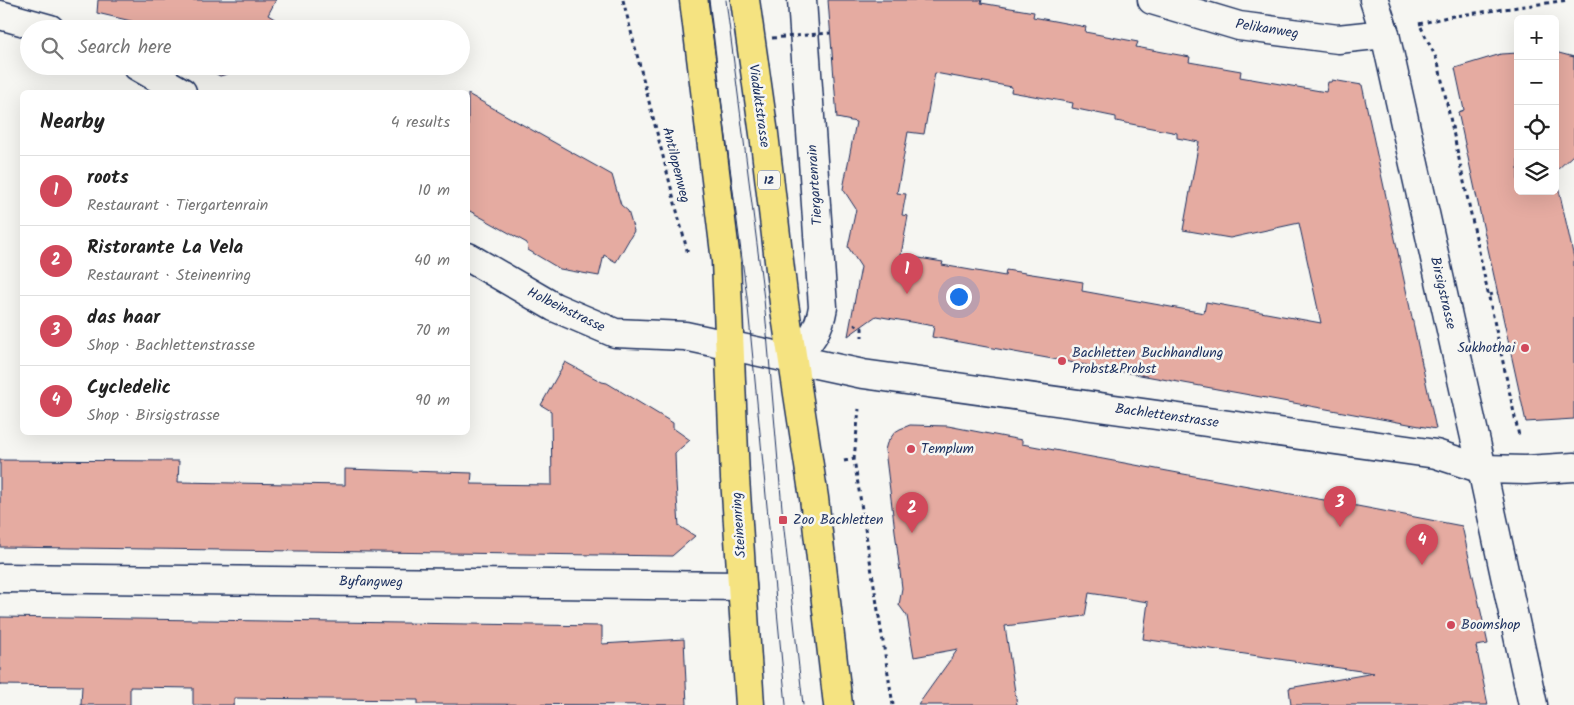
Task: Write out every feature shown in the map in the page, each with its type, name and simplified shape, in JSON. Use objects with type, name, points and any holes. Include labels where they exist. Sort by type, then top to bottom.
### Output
[{"type":"main road","points":[[694,0],[726,261],[729,345]]},
{"type":"main road","name":"Viaduktstrasse","points":[[745,0],[793,360]]},
{"type":"main road","name":"Steinenring","points":[[729,345],[750,705]]},
{"type":"main road","name":"12","points":[[793,360],[814,498],[838,705]]},
{"type":"street","name":"Tiergartenrain","points":[[793,360],[814,337],[821,322],[823,307],[802,0]]},
{"type":"street","name":"Pelikanweg","points":[[1152,0],[1239,26],[1338,39],[1385,34]]},
{"type":"street","name":"Birsigstrasse","points":[[1374,0],[1385,34],[1533,705]]},
{"type":"street","points":[[0,15],[20,21]]},
{"type":"street","points":[[152,75],[178,90]]},
{"type":"street","name":"Holbeinstrasse","points":[[470,258],[554,307],[615,333],[685,336],[760,352]]},
{"type":"street","name":"Bachlettenstrasse","points":[[760,352],[871,375],[1436,454],[1482,468],[1526,470],[1574,467]]},
{"type":"street","name":"Byfangweg","points":[[0,578],[742,586]]},
{"type":"path","name":"Antilopenweg","points":[[623,0],[690,261]]},
{"type":"path","points":[[1385,34],[1447,17],[1568,0]]},
{"type":"path","points":[[1420,24],[1438,62],[1526,470]]},
{"type":"path","points":[[772,38],[830,33]]},
{"type":"path","points":[[1488,295],[1498,293]]},
{"type":"building","points":[[98,0],[276,0],[268,15],[276,20],[127,20],[97,13]]},
{"type":"building","points":[[828,0],[982,0],[981,3],[1034,12],[1033,17],[1086,27],[1085,32],[1138,42],[1136,47],[1190,57],[1189,62],[1241,71],[1240,77],[1326,92],[1328,82],[1332,80],[1362,85],[1436,429],[932,337],[934,326],[876,316],[848,336],[861,267],[848,247],[856,209],[843,189],[856,122],[837,118]],"holes":[[[935,73],[1012,87],[1011,92],[1073,103],[1072,108],[1116,117],[1116,121],[1177,133],[1177,138],[1199,142],[1183,230],[1230,238],[1299,223],[1321,323],[1206,302],[1204,313],[1082,291],[1083,282],[1006,270],[1005,276],[942,265],[943,262],[901,255],[908,216],[902,215],[906,194],[897,193],[908,132],[924,134]]]},
{"type":"building","points":[[1514,53],[1514,195],[1559,195],[1559,190],[1574,258],[1574,419],[1526,422],[1458,112],[1464,110],[1455,68],[1501,54]]},
{"type":"building","points":[[1559,53],[1574,57],[1574,154],[1559,168]]},
{"type":"building","points":[[470,95],[612,175],[621,205],[628,211],[634,231],[616,262],[604,255],[599,276],[560,269],[528,250],[527,243],[470,211]]},
{"type":"building","points":[[565,362],[607,383],[673,423],[673,428],[690,440],[675,453],[676,483],[679,526],[695,536],[672,556],[0,547],[0,460],[179,461],[178,482],[345,485],[345,469],[472,473],[471,484],[552,485],[551,411],[541,405]]},
{"type":"building","points":[[910,425],[948,426],[1022,440],[1022,444],[1318,499],[1337,502],[1346,498],[1352,505],[1462,526],[1488,644],[1476,646],[1488,705],[1291,705],[1289,688],[1374,673],[1143,639],[1148,602],[1089,593],[1085,616],[1005,626],[1017,705],[918,705],[958,649],[914,657],[907,616],[899,605],[902,588],[885,450],[887,443],[895,432]]},
{"type":"building","points":[[0,617],[602,626],[602,644],[684,639],[687,705],[418,704],[418,700],[234,698],[234,705],[193,705],[193,688],[130,687],[130,705],[81,705],[82,686],[0,685]]},
{"type":"tram line","points":[[708,0],[747,297],[786,705]]},
{"type":"tram line","points":[[726,0],[764,299],[783,520],[803,705]]},
{"type":"place","name":"roots","points":[[907,294]]},
{"type":"place","name":"Sukhothai","points":[[1525,348]]},
{"type":"place","name":"Bachletten Buchhandlung Probst&Probst","points":[[1062,361]]},
{"type":"place","name":"Templum","points":[[911,449]]},
{"type":"place","name":"Zoo Bachletten","points":[[783,520]]},
{"type":"place","name":"das haar","points":[[1340,527]]},
{"type":"place","name":"Ristorante La Vela","points":[[912,533]]},
{"type":"place","name":"Cycledelic","points":[[1422,565]]},
{"type":"place","name":"Boomshop","points":[[1451,625]]}]
